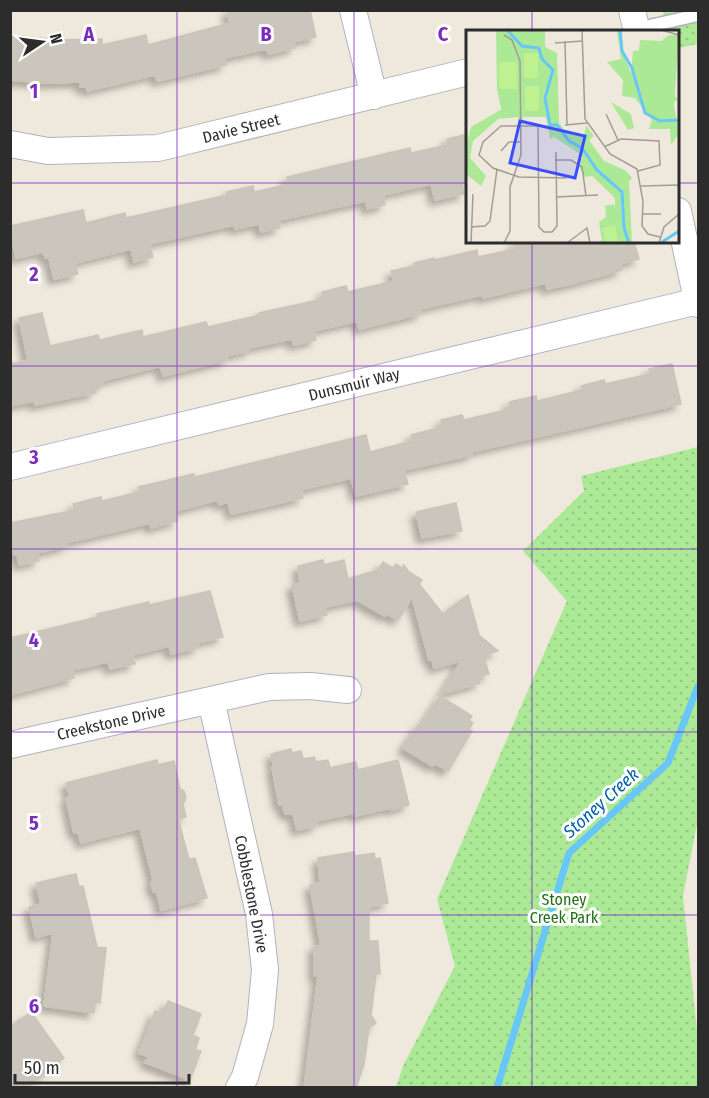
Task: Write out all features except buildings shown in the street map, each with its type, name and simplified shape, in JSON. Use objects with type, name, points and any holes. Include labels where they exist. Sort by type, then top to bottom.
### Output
[{"type":"street","points":[[353,10],[374,96]]},
{"type":"street","name":"Davie Street","points":[[10,144],[48,151],[158,148],[466,73]]},
{"type":"street","points":[[679,216],[698,303]]},
{"type":"street","name":"Dunsmuir Way","points":[[10,467],[698,303]]},
{"type":"street","name":"Creekstone Drive","points":[[10,745],[269,687],[310,686],[348,690]]},
{"type":"street","name":"Cobblestone Drive","points":[[211,700],[259,914],[265,970],[260,1024],[240,1088]]},
{"type":"lane","points":[[633,26],[699,15]]},
{"type":"green space","points":[[663,11],[698,11],[698,44],[679,48],[679,30],[667,30]]},
{"type":"green space","name":"Stoney Creek Park","points":[[698,447],[698,819],[683,896],[698,1040],[698,1087],[396,1087],[403,1066],[455,966],[437,899],[567,601],[523,551],[584,491],[581,476]]},
{"type":"waterway","name":"Stoney Creek","points":[[497,1088],[569,853],[668,763],[698,686]]}]
